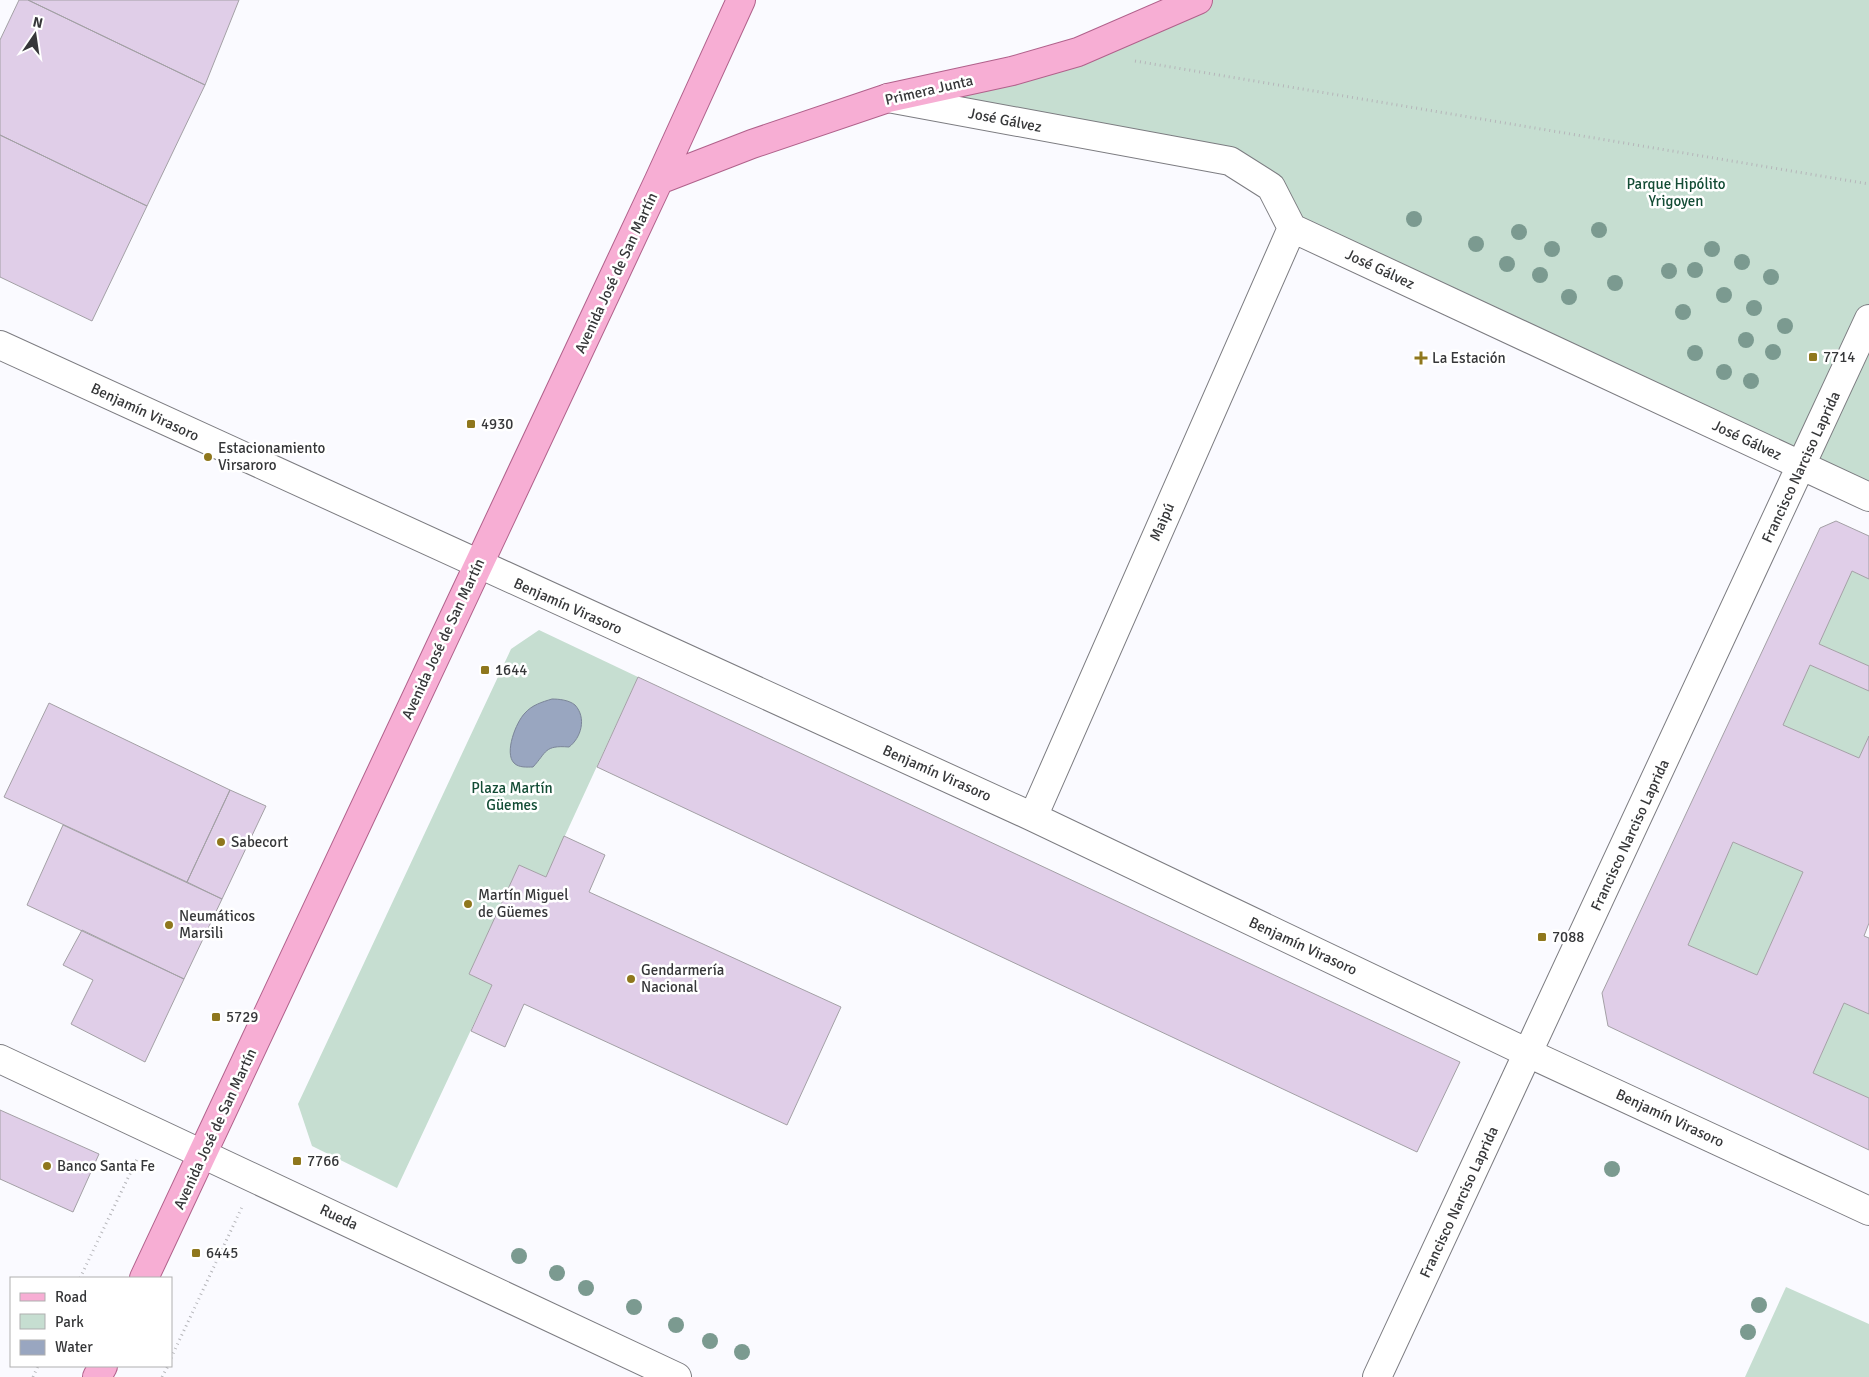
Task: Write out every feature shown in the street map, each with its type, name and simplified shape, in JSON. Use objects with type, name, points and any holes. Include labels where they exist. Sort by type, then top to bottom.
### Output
[{"type":"main road","name":"Avenida José de San Martín","points":[[144,1277],[659,180],[741,0]]},
{"type":"main road","name":"Primera Junta","points":[[659,180],[752,144],[888,98],[1012,72],[1078,52],[1198,0]]},
{"type":"street","name":"José Gálvez","points":[[888,98],[1230,161],[1271,187],[1292,228],[1869,497]]},
{"type":"street","name":"Maipú","points":[[1032,817],[1292,228]]},
{"type":"street","name":"Francisco Narciso Laprida","points":[[1377,1377],[1869,319]]},
{"type":"street","name":"Benjamín Virasoro","points":[[0,345],[1032,817],[1528,1053],[1869,1211]]},
{"type":"street","name":"Rueda","points":[[0,1059],[677,1377]]},
{"type":"path","points":[[1127,60],[1869,184]]},
{"type":"path","points":[[80,1277],[151,1129]]},
{"type":"path","points":[[172,1356],[256,1178]]},
{"type":"green space","name":"Parque Hipólito Yrigoyen","points":[[1198,0],[1869,0],[1869,497],[1292,228],[1230,161],[888,98]]},
{"type":"green space","points":[[1852,571],[1869,579],[1869,666],[1819,644]]},
{"type":"green space","name":"Plaza Martín Güemes","points":[[539,630],[638,677],[546,877],[519,865],[469,974],[492,985],[397,1188],[312,1146],[298,1104],[511,649]]},
{"type":"green space","points":[[1810,665],[1869,691],[1869,736],[1859,758],[1783,725]]},
{"type":"green space","points":[[1733,842],[1803,872],[1757,975],[1688,945]]},
{"type":"green space","points":[[1844,1003],[1869,1014],[1869,1098],[1813,1073]]},
{"type":"green space","points":[[1786,1287],[1869,1324],[1869,1377],[1745,1377]]},
{"type":"water","points":[[552,699],[570,702],[579,710],[582,722],[577,738],[569,747],[550,748],[533,767],[516,765],[511,758],[510,752],[512,738],[518,723],[531,708]]},
{"type":"building","points":[[19,0],[28,0],[205,85],[147,206],[0,135],[0,40]]},
{"type":"building","points":[[28,0],[239,0],[205,85]]},
{"type":"building","points":[[0,135],[147,206],[92,321],[0,277]]},
{"type":"building","points":[[1836,521],[1869,536],[1869,579],[1852,571],[1819,644],[1869,666],[1869,691],[1810,665],[1783,725],[1859,758],[1869,736],[1869,923],[1864,936],[1869,938],[1869,1014],[1844,1003],[1813,1073],[1869,1098],[1869,1150],[1608,1026],[1602,993],[1820,528]],"holes":[[[1733,842],[1803,872],[1757,975],[1688,945]]]},
{"type":"building","points":[[638,677],[1460,1062],[1417,1152],[597,767]]},
{"type":"building","points":[[49,703],[230,790],[187,882],[4,797]]},
{"type":"building","points":[[230,790],[266,806],[222,899],[187,882]]},
{"type":"building","points":[[63,825],[222,899],[184,979],[27,905]]},
{"type":"building","name":"Gendarmería Nacional","points":[[564,836],[605,855],[589,892],[841,1007],[787,1125],[524,1004],[505,1047],[471,1031],[492,985],[469,974],[519,865],[546,877]]},
{"type":"building","points":[[82,930],[184,979],[145,1062],[71,1024],[93,980],[63,965]]},
{"type":"building","name":"Banco Santa Fe","points":[[0,1110],[99,1154],[73,1212],[0,1179]]},
{"type":"place","name":"7714","points":[[1813,357]]},
{"type":"place","name":"La Estación","points":[[1421,358]]},
{"type":"place","name":"4930","points":[[471,424]]},
{"type":"place","name":"Estacionamiento Virsaroro","points":[[208,457]]},
{"type":"place","name":"1644","points":[[485,670]]},
{"type":"place","name":"Sabecort","points":[[221,842]]},
{"type":"place","name":"Martín Miguel de Güemes","points":[[468,904]]},
{"type":"place","name":"Neumáticos Marsili","points":[[169,925]]},
{"type":"place","name":"7088","points":[[1542,937]]},
{"type":"place","name":"Gendarmería Nacional","points":[[631,979]]},
{"type":"place","name":"5729","points":[[216,1017]]},
{"type":"place","name":"7766","points":[[297,1161]]},
{"type":"place","name":"Banco Santa Fe","points":[[47,1166]]},
{"type":"place","name":"6445","points":[[196,1253]]}]
